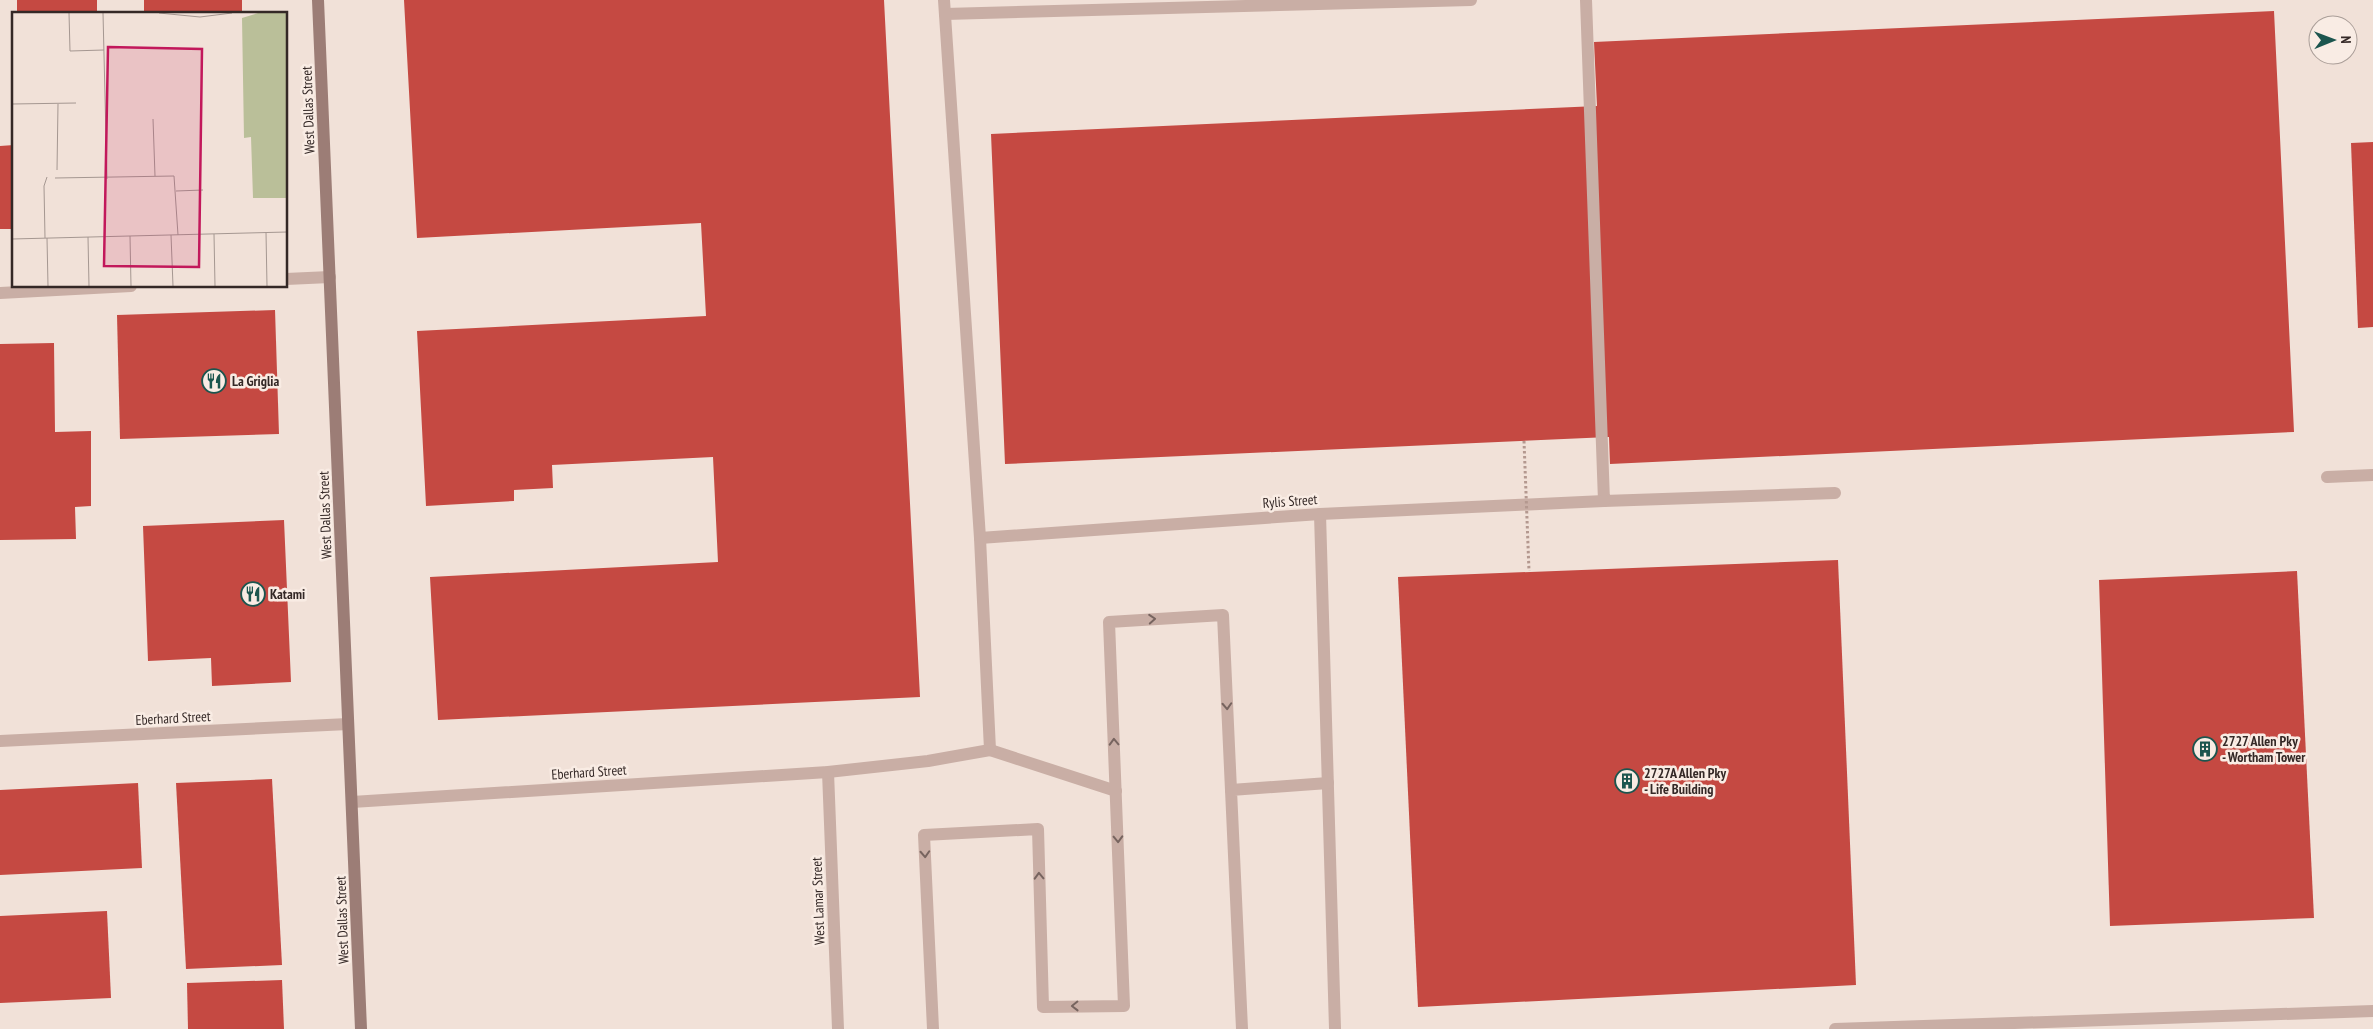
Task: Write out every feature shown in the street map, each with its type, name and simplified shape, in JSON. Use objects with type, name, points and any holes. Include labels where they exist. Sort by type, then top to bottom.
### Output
[{"type":"main road","name":"West Dallas Street","points":[[318,0],[361,1029]]},
{"type":"street","points":[[944,0],[980,538],[990,750],[1116,790]]},
{"type":"street","points":[[945,14],[1471,0]]},
{"type":"street","points":[[1586,0],[1604,501]]},
{"type":"street","points":[[288,279],[330,277]]},
{"type":"street","points":[[0,293],[94,288]]},
{"type":"street","points":[[2327,477],[2373,475]]},
{"type":"street","name":"Rylis Street","points":[[980,538],[1320,514],[1835,493]]},
{"type":"street","points":[[1320,514],[1335,1029]]},
{"type":"street","points":[[933,1029],[924,835],[1038,830],[1043,1007],[1124,1006],[1109,622],[1223,615],[1242,1029]]},
{"type":"street","name":"Eberhard Street","points":[[0,741],[348,724]]},
{"type":"street","name":"Eberhard Street","points":[[352,802],[828,772],[928,761],[990,750]]},
{"type":"street","name":"West Lamar Street","points":[[828,772],[838,1029]]},
{"type":"street","points":[[1231,790],[1328,783]]},
{"type":"street","points":[[1835,1029],[1913,1028],[2373,1011]]},
{"type":"path","points":[[1524,441],[1529,571]]},
{"type":"building","points":[[17,0],[97,0],[97,12],[17,12]]},
{"type":"building","points":[[144,0],[242,0],[242,12],[144,12]]},
{"type":"building","points":[[404,0],[884,0],[920,697],[438,720],[430,577],[718,562],[713,457],[552,465],[553,488],[514,490],[514,501],[426,506],[417,331],[706,316],[701,223],[417,238]]},
{"type":"building","points":[[2274,11],[2294,432],[1610,464],[1609,437],[1005,464],[991,134],[1597,106],[1594,42]]},
{"type":"building","points":[[2373,142],[2373,327],[2358,328],[2351,143]]},
{"type":"building","points":[[12,145],[12,229],[0,229],[0,146]]},
{"type":"building","points":[[275,310],[279,434],[120,439],[117,315]]},
{"type":"building","points":[[54,343],[55,432],[91,431],[91,506],[75,507],[76,539],[0,540],[0,344]]},
{"type":"building","points":[[284,520],[291,682],[212,686],[211,658],[148,661],[143,526]]},
{"type":"building","name":"2727A Allen Pky - Life Building","points":[[1838,560],[1856,985],[1418,1007],[1398,577]]},
{"type":"building","name":"2727 Allen Pky - Wortham Tower","points":[[2297,571],[2314,918],[2110,926],[2099,580]]},
{"type":"building","points":[[272,779],[282,965],[186,969],[176,783]]},
{"type":"building","points":[[138,783],[142,868],[0,875],[0,790]]},
{"type":"building","points":[[107,911],[111,998],[0,1003],[0,916]]},
{"type":"building","points":[[282,980],[284,1029],[188,1029],[187,983]]},
{"type":"place","name":"La Griglia","points":[[214,381]]},
{"type":"place","name":"Katami","points":[[253,594]]},
{"type":"place","name":"2727 Allen Pky - Wortham Tower","points":[[2205,749]]},
{"type":"place","name":"2727A Allen Pky - Life Building","points":[[1627,781]]}]
